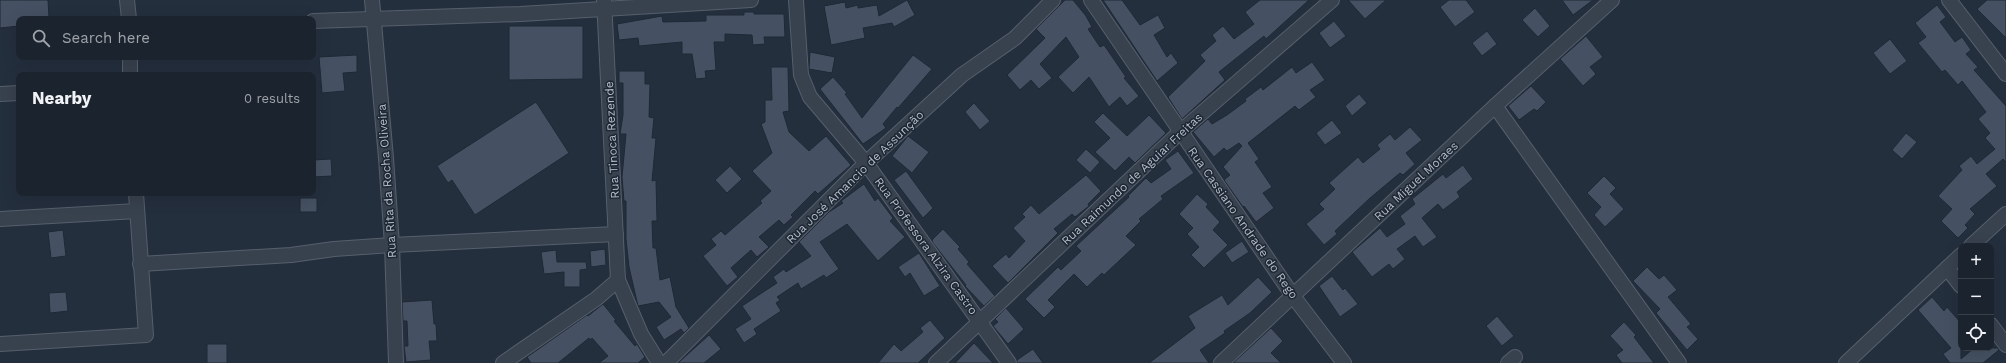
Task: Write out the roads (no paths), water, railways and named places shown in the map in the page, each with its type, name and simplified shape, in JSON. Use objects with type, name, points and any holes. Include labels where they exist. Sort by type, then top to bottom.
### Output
[{"type":"street","points":[[127,0],[129,16]]},
{"type":"street","name":"Rua Rita da Rocha Oliveira","points":[[372,0],[392,246],[396,363]]},
{"type":"street","points":[[316,21],[520,14],[605,5],[751,0]]},
{"type":"street","name":"Rua Professora Alzira Castro","points":[[796,0],[801,75],[810,97],[866,163],[1009,363]]},
{"type":"street","name":"Rua Cassiano Andrade do Rego","points":[[1091,0],[1293,296],[1344,363]]},
{"type":"street","name":"Rua Raimundo de Aguiar Freitas","points":[[936,363],[1180,132],[1332,0]]},
{"type":"street","name":"Rua Miguel Moraes","points":[[1221,363],[1495,106],[1612,0]]},
{"type":"street","points":[[1949,0],[2006,74]]},
{"type":"street","name":"Rua José Amancio de Assunção","points":[[666,363],[866,163],[962,75],[1006,45],[1045,2]]},
{"type":"street","name":"Rua Tinoca Rezende","points":[[605,5],[618,280]]},
{"type":"street","points":[[130,60],[130,72]]},
{"type":"street","points":[[0,94],[16,93]]},
{"type":"street","points":[[1495,106],[1679,363]]},
{"type":"street","points":[[0,344],[146,335],[136,196]]},
{"type":"street","points":[[0,219],[137,211]]},
{"type":"street","points":[[1973,243],[2006,214]]},
{"type":"street","points":[[140,264],[291,255],[334,249],[616,234]]},
{"type":"street","points":[[1846,363],[1958,258]]},
{"type":"street","points":[[1947,268],[1958,282]]},
{"type":"street","points":[[503,363],[596,299],[618,280],[641,334],[659,363]]},
{"type":"street","points":[[1994,329],[2006,345]]}]
